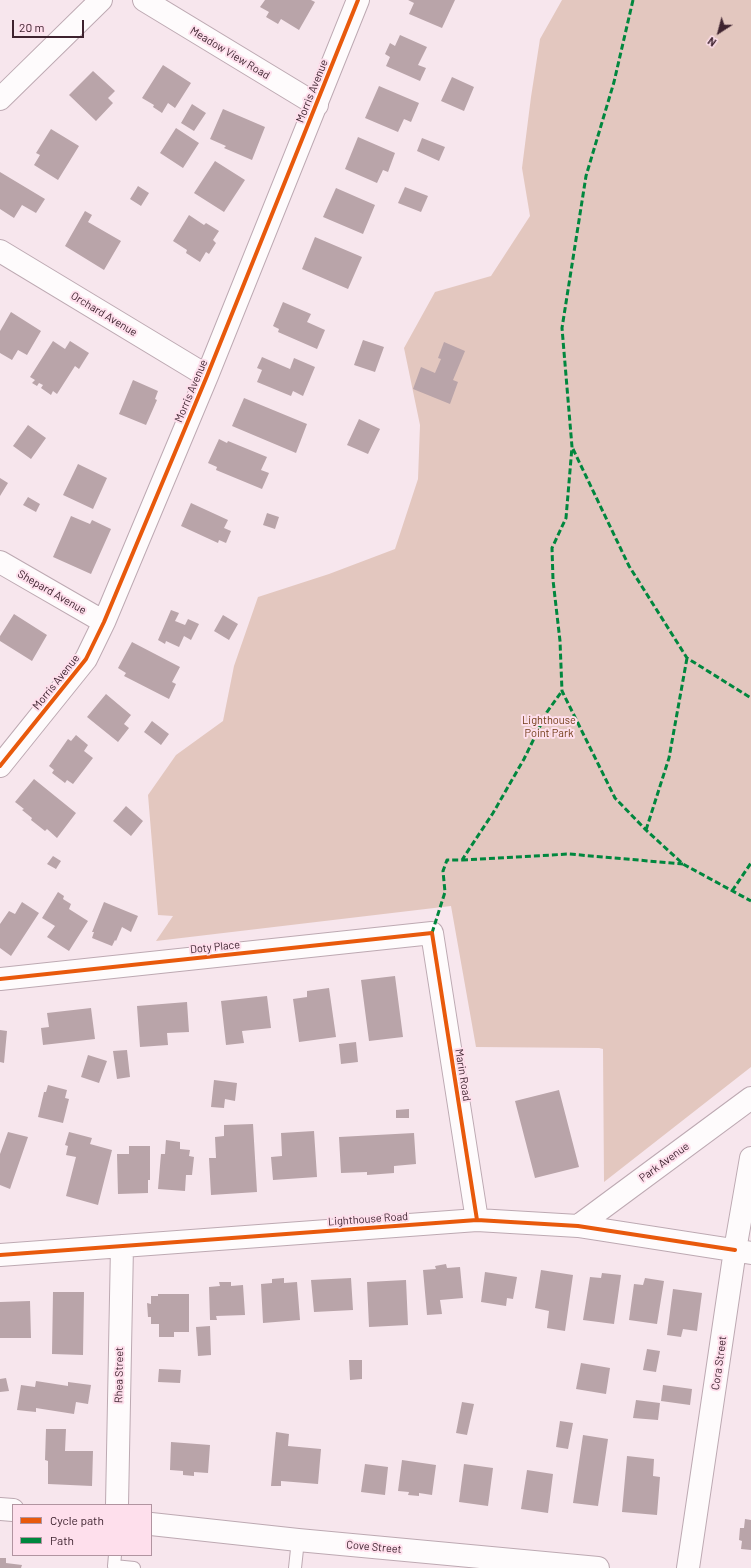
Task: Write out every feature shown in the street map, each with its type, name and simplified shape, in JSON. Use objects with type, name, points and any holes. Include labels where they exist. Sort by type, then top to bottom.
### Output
[{"type":"street","points":[[0,99],[101,0]]},
{"type":"street","name":"Meadow View Road","points":[[144,0],[317,106]]},
{"type":"street","name":"Morris Avenue","points":[[0,766],[86,659],[104,622],[207,376],[317,106],[358,0]]},
{"type":"street","name":"Orchard Avenue","points":[[0,251],[207,376]]},
{"type":"street","name":"Shepard Avenue","points":[[0,562],[104,622]]},
{"type":"street","name":"Doty Place","points":[[0,979],[432,933]]},
{"type":"street","name":"Marin Road","points":[[432,933],[477,1220]]},
{"type":"street","name":"Park Avenue","points":[[578,1226],[751,1098]]},
{"type":"street","name":"Cora Street","points":[[688,1568],[743,1251],[751,1158]]},
{"type":"street","name":"Lighthouse Road","points":[[0,1255],[477,1220],[578,1226],[743,1251]]},
{"type":"street","name":"Rhea Street","points":[[117,1504],[122,1246]]},
{"type":"street","points":[[0,1509],[12,1510]]},
{"type":"street","name":"Cove Street","points":[[152,1524],[298,1540],[598,1568]]},
{"type":"lane","points":[[294,1568],[298,1540]]},
{"type":"lane","points":[[114,1563],[134,1568]]},
{"type":"green space","name":"Lighthouse Point Park","points":[[562,0],[751,0],[751,1067],[604,1182],[603,1049],[476,1047],[451,906],[156,941],[173,916],[158,915],[148,795],[176,755],[223,721],[234,666],[258,597],[329,574],[395,549],[418,479],[420,425],[404,348],[435,292],[491,276],[530,216],[522,168],[531,97],[540,39]]},
{"type":"building","points":[[265,0],[311,0],[315,2],[299,30],[281,19],[278,24],[266,17],[269,12],[260,7]]},
{"type":"building","points":[[408,0],[455,0],[442,28],[409,14],[414,3]]},
{"type":"building","points":[[400,35],[427,47],[418,65],[426,68],[420,81],[386,66],[390,57],[385,54],[390,43],[395,46]]},
{"type":"building","points":[[163,65],[191,83],[175,108],[168,103],[162,113],[153,107],[154,105],[142,98]]},
{"type":"building","points":[[93,71],[115,91],[108,98],[113,103],[96,121],[69,95]]},
{"type":"building","points":[[452,77],[474,87],[464,111],[441,101]]},
{"type":"building","points":[[379,86],[419,103],[411,122],[404,119],[398,132],[365,118]]},
{"type":"building","points":[[192,104],[206,113],[194,131],[181,123]]},
{"type":"building","points":[[223,109],[265,127],[252,160],[224,148],[226,146],[210,139]]},
{"type":"building","points":[[176,128],[199,143],[183,168],[160,153]]},
{"type":"building","points":[[51,129],[79,146],[58,180],[34,165],[40,155],[36,153]]},
{"type":"building","points":[[358,137],[395,153],[388,172],[383,170],[377,183],[345,169]]},
{"type":"building","points":[[422,138],[445,147],[439,161],[417,151]]},
{"type":"building","points":[[215,161],[245,180],[224,212],[194,193]]},
{"type":"building","points":[[0,172],[45,199],[36,213],[22,205],[14,218],[0,209]]},
{"type":"building","points":[[138,186],[149,193],[141,206],[130,199]]},
{"type":"building","points":[[405,187],[428,196],[421,212],[398,203]]},
{"type":"building","points":[[336,188],[375,205],[363,234],[323,217]]},
{"type":"building","points":[[85,211],[92,215],[88,222],[121,241],[104,270],[65,246]]},
{"type":"building","points":[[189,215],[204,225],[206,223],[219,231],[213,240],[216,243],[209,254],[206,252],[200,262],[186,253],[187,250],[173,241]]},
{"type":"building","points":[[315,237],[362,257],[348,289],[302,269]]},
{"type":"building","points":[[283,302],[311,314],[307,322],[325,330],[317,349],[278,332],[279,329],[273,326]]},
{"type":"building","points":[[11,312],[41,331],[27,355],[18,350],[12,360],[0,353],[0,331]]},
{"type":"building","points":[[363,340],[384,347],[375,372],[354,365]]},
{"type":"building","points":[[53,341],[65,349],[70,341],[89,353],[79,369],[75,366],[57,394],[53,391],[51,395],[41,388],[43,385],[39,383],[37,386],[32,383],[35,380],[30,377]]},
{"type":"building","points":[[444,342],[465,351],[453,380],[458,382],[450,404],[413,389],[421,367],[435,373],[441,359],[438,358]]},
{"type":"building","points":[[262,357],[290,369],[294,358],[315,367],[303,396],[293,391],[291,396],[257,382],[262,370],[257,368]]},
{"type":"building","points":[[133,380],[158,391],[155,399],[157,400],[146,425],[119,414]]},
{"type":"building","points":[[244,398],[307,424],[296,453],[232,426]]},
{"type":"building","points":[[359,419],[380,429],[368,454],[347,445]]},
{"type":"building","points":[[28,425],[46,438],[31,459],[13,446]]},
{"type":"building","points":[[219,439],[227,443],[228,441],[267,457],[261,470],[269,473],[262,489],[216,470],[217,467],[208,463]]},
{"type":"building","points":[[78,464],[107,478],[93,509],[63,495]]},
{"type":"building","points":[[0,478],[8,483],[0,496]]},
{"type":"building","points":[[28,497],[40,504],[36,512],[23,505]]},
{"type":"building","points":[[191,503],[228,520],[224,528],[231,531],[226,543],[219,540],[218,543],[181,526]]},
{"type":"building","points":[[267,513],[279,517],[275,529],[263,525]]},
{"type":"building","points":[[71,516],[90,524],[92,520],[111,529],[91,574],[53,557]]},
{"type":"building","points":[[171,610],[179,613],[175,621],[185,625],[188,619],[199,624],[191,640],[184,636],[179,647],[166,641],[165,644],[158,640]]},
{"type":"building","points":[[14,614],[47,635],[32,661],[0,641],[0,636]]},
{"type":"building","points":[[223,615],[238,624],[229,640],[214,631]]},
{"type":"building","points":[[132,642],[180,667],[172,682],[176,684],[169,699],[124,676],[126,673],[118,668]]},
{"type":"building","points":[[106,694],[131,715],[124,724],[129,728],[118,742],[87,717]]},
{"type":"building","points":[[152,721],[169,734],[161,745],[144,732]]},
{"type":"building","points":[[76,735],[88,745],[84,751],[93,758],[73,784],[67,780],[65,783],[52,773],[54,770],[49,766],[68,739],[71,741]]},
{"type":"building","points":[[34,779],[76,813],[57,838],[47,829],[45,831],[31,820],[32,818],[22,810],[24,809],[15,802]]},
{"type":"building","points":[[126,806],[143,821],[131,836],[113,821]]},
{"type":"building","points":[[53,856],[61,861],[56,869],[47,864]]},
{"type":"building","points":[[58,892],[64,896],[63,899],[71,904],[69,909],[88,921],[69,951],[47,937],[55,926],[42,918]]},
{"type":"building","points":[[22,902],[39,913],[11,956],[0,948],[0,924],[9,911],[15,914]]},
{"type":"building","points":[[104,902],[138,916],[131,932],[122,927],[116,941],[115,940],[112,946],[92,938],[94,932],[92,932]]},
{"type":"building","points":[[395,976],[403,1037],[369,1041],[361,980]]},
{"type":"building","points":[[329,988],[336,1037],[299,1042],[293,999],[307,997],[307,991]]},
{"type":"building","points":[[267,996],[271,1028],[242,1031],[244,1043],[226,1045],[221,1001]]},
{"type":"building","points":[[187,1002],[189,1032],[167,1033],[168,1045],[140,1047],[137,1006]]},
{"type":"building","points":[[91,1008],[95,1039],[43,1045],[41,1028],[49,1027],[47,1013]]},
{"type":"building","points":[[0,1030],[7,1031],[4,1063],[0,1062]]},
{"type":"building","points":[[356,1042],[358,1062],[341,1064],[339,1044]]},
{"type":"building","points":[[127,1050],[130,1077],[117,1079],[113,1051]]},
{"type":"building","points":[[88,1055],[107,1061],[99,1083],[81,1077]]},
{"type":"building","points":[[214,1080],[237,1083],[235,1101],[225,1099],[224,1108],[211,1107]]},
{"type":"building","points":[[48,1085],[67,1090],[65,1098],[69,1099],[63,1123],[38,1117],[44,1092],[46,1092]]},
{"type":"building","points":[[559,1090],[579,1167],[535,1178],[515,1101]]},
{"type":"building","points":[[409,1109],[409,1118],[396,1118],[396,1110]]},
{"type":"building","points":[[253,1124],[257,1192],[211,1195],[209,1158],[216,1158],[215,1137],[224,1136],[224,1125]]},
{"type":"building","points":[[314,1131],[317,1177],[273,1180],[271,1157],[282,1156],[281,1133]]},
{"type":"building","points":[[8,1132],[28,1137],[10,1189],[0,1185],[0,1154]]},
{"type":"building","points":[[69,1132],[92,1138],[90,1144],[112,1150],[98,1205],[66,1196],[76,1157],[66,1155],[68,1146],[65,1145]]},
{"type":"building","points":[[414,1133],[416,1164],[394,1166],[394,1173],[367,1175],[367,1172],[341,1173],[339,1137]]},
{"type":"building","points":[[166,1140],[180,1142],[180,1149],[190,1150],[189,1156],[194,1157],[192,1175],[186,1175],[185,1191],[158,1189],[161,1154],[165,1154]]},
{"type":"building","points":[[129,1146],[150,1146],[150,1180],[148,1180],[148,1193],[118,1194],[117,1154],[129,1154]]},
{"type":"building","points":[[446,1264],[447,1268],[460,1267],[463,1298],[440,1300],[442,1314],[427,1315],[423,1270],[436,1269],[435,1266]]},
{"type":"building","points":[[541,1270],[573,1275],[565,1331],[547,1328],[549,1311],[535,1308]]},
{"type":"building","points":[[485,1272],[517,1277],[513,1299],[507,1298],[506,1306],[481,1302]]},
{"type":"building","points":[[602,1273],[621,1275],[614,1324],[583,1320],[590,1277],[601,1278]]},
{"type":"building","points":[[284,1278],[284,1283],[297,1282],[300,1320],[263,1323],[261,1284],[272,1283],[272,1279]]},
{"type":"building","points":[[351,1278],[353,1310],[314,1312],[311,1280]]},
{"type":"building","points":[[645,1278],[664,1281],[657,1324],[629,1320],[634,1284],[643,1285]]},
{"type":"building","points":[[406,1280],[408,1325],[369,1327],[367,1282]]},
{"type":"building","points":[[219,1282],[231,1282],[231,1286],[243,1285],[245,1315],[216,1316],[217,1320],[210,1320],[209,1287],[220,1286]]},
{"type":"building","points":[[673,1289],[702,1293],[697,1331],[683,1329],[681,1337],[667,1335]]},
{"type":"building","points":[[53,1292],[84,1292],[83,1355],[52,1354]]},
{"type":"building","points":[[158,1294],[189,1294],[189,1332],[174,1332],[174,1337],[159,1337],[159,1324],[151,1324],[151,1317],[148,1317],[147,1303],[151,1304],[151,1296],[158,1296]]},
{"type":"building","points":[[30,1301],[31,1338],[0,1338],[0,1302]]},
{"type":"building","points":[[210,1326],[211,1355],[198,1356],[196,1327]]},
{"type":"building","points":[[647,1349],[660,1351],[656,1372],[643,1370]]},
{"type":"building","points":[[349,1360],[362,1360],[362,1379],[350,1380]]},
{"type":"building","points":[[581,1363],[610,1368],[606,1394],[576,1389]]},
{"type":"building","points":[[159,1369],[181,1370],[180,1383],[158,1382]]},
{"type":"building","points":[[6,1378],[9,1391],[0,1392],[0,1379]]},
{"type":"building","points":[[36,1381],[68,1386],[68,1382],[91,1385],[88,1404],[76,1402],[74,1414],[36,1408],[36,1412],[17,1410],[21,1385],[35,1387]]},
{"type":"building","points":[[663,1385],[692,1389],[690,1405],[661,1401]]},
{"type":"building","points":[[636,1400],[660,1403],[658,1420],[633,1418]]},
{"type":"building","points":[[462,1402],[474,1404],[467,1435],[456,1433]]},
{"type":"building","points":[[560,1421],[573,1423],[568,1449],[556,1447]]},
{"type":"building","points":[[46,1429],[66,1429],[65,1451],[93,1451],[92,1486],[48,1484],[48,1461],[45,1460]]},
{"type":"building","points":[[276,1432],[289,1434],[288,1446],[321,1449],[318,1484],[281,1481],[281,1486],[271,1486]]},
{"type":"building","points":[[583,1435],[608,1439],[598,1506],[573,1503]]},
{"type":"building","points":[[171,1442],[210,1445],[208,1473],[194,1472],[194,1476],[183,1475],[183,1471],[170,1470]]},
{"type":"building","points":[[627,1456],[654,1459],[653,1476],[660,1477],[657,1515],[622,1512]]},
{"type":"building","points":[[402,1460],[436,1465],[432,1495],[419,1493],[419,1496],[408,1495],[409,1492],[398,1491]]},
{"type":"building","points":[[365,1464],[388,1467],[385,1495],[361,1492]]},
{"type":"building","points":[[464,1464],[493,1468],[488,1506],[459,1502]]},
{"type":"building","points":[[527,1470],[553,1474],[548,1513],[521,1509]]},
{"type":"building","points":[[745,1519],[751,1520],[751,1550],[741,1549],[742,1541],[739,1540],[740,1528],[744,1528]]},
{"type":"building","points":[[0,1558],[6,1558],[6,1563],[22,1565],[21,1568],[0,1568]]},
{"type":"marked path","points":[[633,0],[614,82],[586,176],[562,328],[572,447],[566,518],[552,548],[553,580],[560,641],[562,691],[615,798],[646,830],[683,864],[751,901]]},
{"type":"marked path","points":[[573,449],[629,566],[687,658],[751,698]]},
{"type":"marked path","points":[[646,830],[669,758],[687,658]]},
{"type":"marked path","points":[[432,933],[445,892],[443,871],[447,860],[462,860],[493,813],[524,759],[547,712],[562,691]]},
{"type":"marked path","points":[[462,860],[569,854],[683,864]]},
{"type":"marked path","points":[[732,891],[751,863]]},
{"type":"cycle path","points":[[0,766],[86,659],[104,622],[207,376],[358,0]]},
{"type":"cycle path","points":[[0,979],[432,933],[477,1220]]},
{"type":"cycle path","points":[[0,1255],[477,1220],[578,1226],[735,1250]]}]
